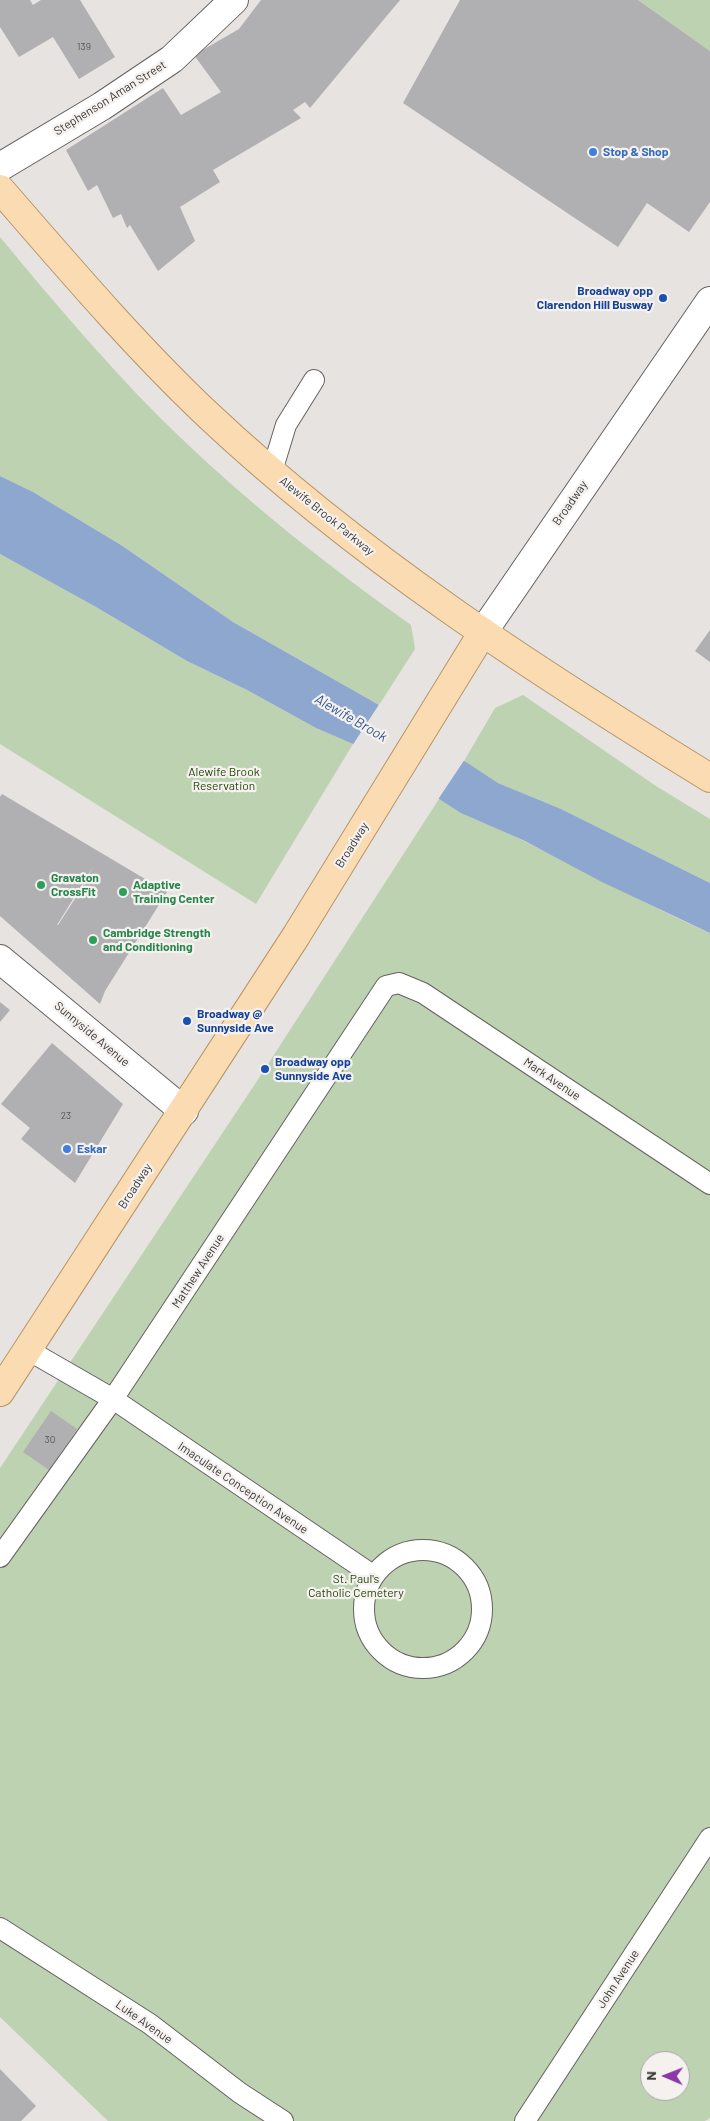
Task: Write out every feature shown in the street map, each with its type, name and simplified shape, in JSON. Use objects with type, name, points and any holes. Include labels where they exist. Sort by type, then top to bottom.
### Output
[{"type":"main road","name":"Alewife Brook Parkway","points":[[0,189],[89,291],[153,359],[208,414],[272,471],[375,556],[483,632],[710,778]]},
{"type":"main road","name":"Broadway","points":[[0,1392],[291,944],[483,632]]},
{"type":"street","name":"Stephenson Aman Street","points":[[0,166],[102,106],[172,59],[234,0]]},
{"type":"street","name":"Broadway","points":[[483,632],[710,301]]},
{"type":"street","name":"Sunnyside Avenue","points":[[0,958],[184,1110]]},
{"type":"lane","points":[[272,471],[286,425],[314,380]]},
{"type":"lane","name":"Mark Avenue","points":[[391,984],[399,983],[423,993],[710,1184]]},
{"type":"lane","name":"Matthew Avenue","points":[[0,1557],[113,1399],[374,1000],[386,986],[391,984]]},
{"type":"lane","name":"Imaculate Conception Avenue","points":[[28,1350],[113,1399],[374,1576]]},
{"type":"lane","points":[[416,1550],[436,1551],[454,1558],[467,1570],[480,1591],[482,1614],[474,1640],[460,1657],[441,1666],[418,1669],[394,1661],[377,1647],[366,1627],[365,1598],[374,1576],[394,1557],[416,1550]]},
{"type":"lane","name":"John Avenue","points":[[525,2121],[710,1838]]},
{"type":"lane","name":"Luke Avenue","points":[[0,1928],[150,2024],[240,2093],[284,2121]]},
{"type":"green space","points":[[638,0],[710,0],[710,51]]},
{"type":"green space","points":[[0,237],[111,366],[182,439],[236,489],[293,536],[411,625],[415,649],[379,705],[233,622],[121,545],[33,492],[0,476]]},
{"type":"green space","name":"Alewife Brook Reservation","points":[[0,554],[96,607],[187,661],[247,690],[316,728],[353,744],[256,904],[0,744]]},
{"type":"green space","points":[[523,695],[656,786],[710,819],[710,883],[561,809],[498,783],[464,761],[495,708]]},
{"type":"green space","name":"St. Paul's Catholic Cemetery","points":[[439,799],[710,933],[710,2118],[705,2121],[108,2121],[0,2017],[0,1468],[259,1078]]},
{"type":"water","name":"Alewife Brook","points":[[0,476],[33,492],[121,545],[233,622],[379,705],[498,783],[561,809],[710,883],[710,933],[600,881],[525,841],[461,813],[353,744],[316,728],[247,690],[187,661],[96,607],[0,554]]},
{"type":"pier","points":[[380,703],[465,759],[437,801],[352,746]]},
{"type":"building","points":[[0,0],[30,0],[33,5],[41,0],[80,0],[115,57],[79,79],[53,37],[19,57],[0,27]]},
{"type":"building","points":[[261,0],[400,0],[310,108],[305,102],[293,110],[301,118],[213,170],[220,182],[180,207],[195,241],[158,271],[130,225],[127,228],[121,214],[113,218],[97,185],[88,191],[66,150],[163,88],[181,115],[221,92],[194,55],[239,29]]},
{"type":"building","name":"Stop & Shop","points":[[460,0],[638,0],[710,51],[710,202],[689,232],[647,203],[618,247],[403,103]]},
{"type":"building","points":[[710,630],[710,662],[695,651]]},
{"type":"building","points":[[2,794],[167,892],[105,991],[100,1004],[0,916],[0,797]],"holes":[[[93,867],[58,925],[57,925]]]},
{"type":"building","points":[[0,1002],[10,1010],[0,1022]]},
{"type":"building","points":[[52,1043],[123,1104],[75,1183],[21,1139],[30,1128],[1,1104]]},
{"type":"building","points":[[51,1411],[77,1429],[49,1470],[23,1452]]},
{"type":"building","points":[[0,2069],[36,2106],[21,2121],[0,2121]]},
{"type":"place","name":"Stop & Shop","points":[[593,152]]},
{"type":"place","name":"Broadway opp Clarendon Hill Busway","points":[[663,298]]},
{"type":"place","name":"Gravaton CrossFit","points":[[41,885]]},
{"type":"place","name":"Adaptive Training Center","points":[[123,892]]},
{"type":"place","name":"Cambridge Strength and Conditioning","points":[[93,940]]},
{"type":"place","name":"Broadway @ Sunnyside Ave","points":[[187,1021]]},
{"type":"place","name":"Broadway opp Sunnyside Ave","points":[[265,1069]]},
{"type":"place","name":"Eskar","points":[[67,1149]]}]
